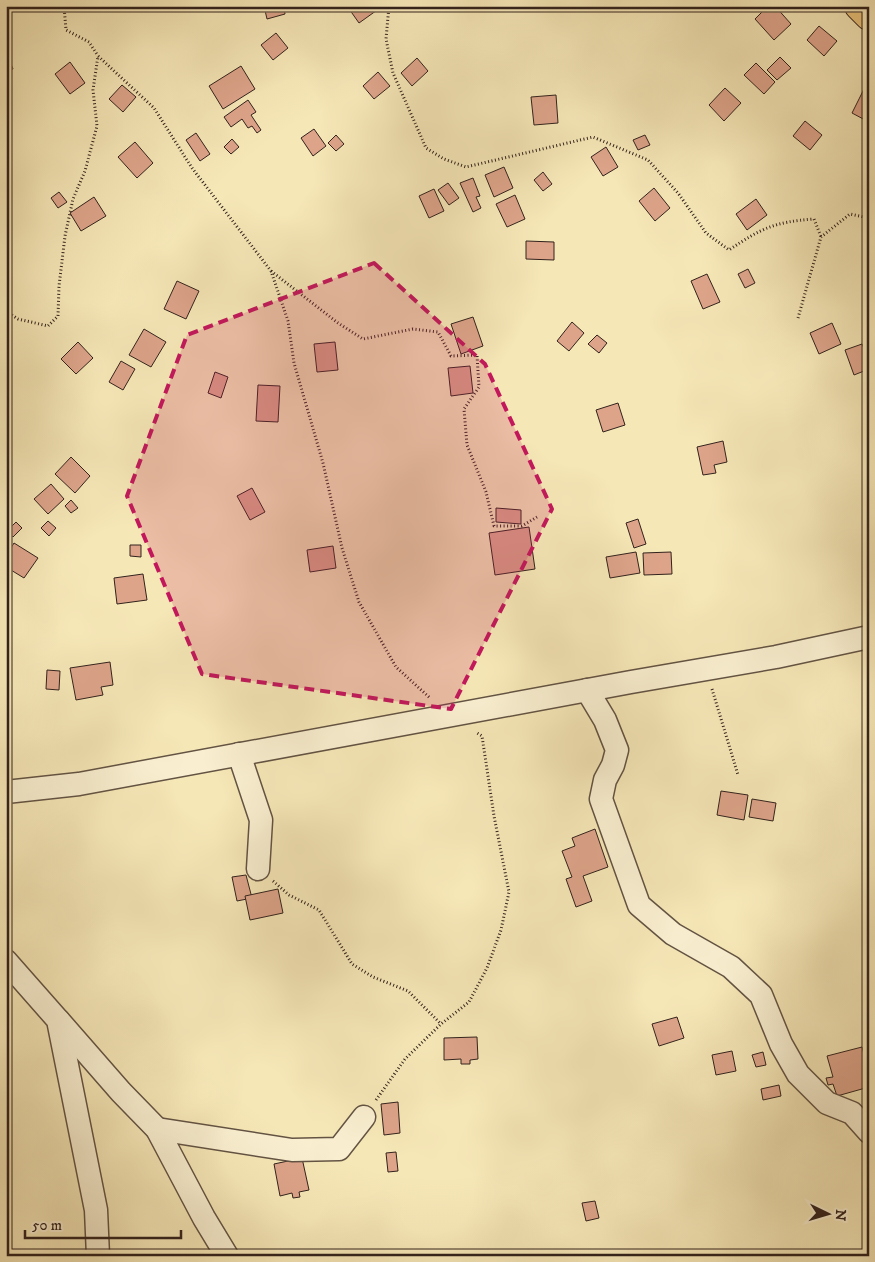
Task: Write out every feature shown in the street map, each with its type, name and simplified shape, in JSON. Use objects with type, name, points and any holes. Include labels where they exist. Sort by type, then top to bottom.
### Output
[{"type":"main road","points":[[859,6],[869,16]]},
{"type":"street","points":[[6,792],[79,784],[449,715],[776,657],[869,638]]},
{"type":"street","points":[[587,690],[605,720],[617,750],[613,765],[605,780],[601,799],[639,905],[673,934],[731,967],[761,995],[781,1044],[798,1074],[827,1103],[852,1114],[869,1132]]},
{"type":"street","points":[[239,754],[261,820],[258,869]]},
{"type":"street","points":[[6,962],[120,1092],[157,1129],[226,1256]]},
{"type":"street","points":[[58,1020],[96,1210],[98,1256]]},
{"type":"street","points":[[157,1129],[292,1150],[339,1149],[364,1117]]},
{"type":"path","points":[[64,6],[66,30],[89,42],[98,56],[154,108],[192,168],[271,271],[338,323],[363,339],[413,329],[438,332],[451,356],[477,355],[479,387],[464,409],[467,445],[486,492],[494,526],[522,526],[537,517]]},
{"type":"path","points":[[389,6],[386,39],[393,73],[426,148],[444,159],[466,167],[593,137],[648,160],[678,193],[706,233],[729,250],[761,228],[792,220],[814,219],[820,237],[798,318]]},
{"type":"path","points":[[6,312],[18,319],[48,326],[58,316],[59,286],[65,236],[73,199],[85,171],[97,126],[93,90],[98,56]]},
{"type":"path","points":[[820,237],[850,214],[869,218]]},
{"type":"path","points":[[271,271],[288,321],[294,363],[323,463],[342,548],[359,602],[396,668],[449,715],[482,736],[494,816],[509,892],[501,930],[487,968],[469,1002],[441,1024],[404,1059],[364,1117]]},
{"type":"path","points":[[706,669],[738,775]]},
{"type":"path","points":[[258,869],[290,895],[319,910],[352,964],[373,977],[408,992],[441,1024]]},
{"type":"highlighted area","points":[[374,263],[485,364],[552,509],[451,709],[202,674],[127,496],[187,335]]},
{"type":"building","points":[[264,6],[284,6],[285,14],[267,19]]},
{"type":"building","points":[[347,6],[379,6],[380,8],[359,23]]},
{"type":"building","points":[[768,6],[775,6],[791,24],[774,40],[755,19]]},
{"type":"building","points":[[819,26],[837,41],[824,56],[807,40]]},
{"type":"building","points":[[276,33],[288,48],[273,60],[261,45]]},
{"type":"building","points":[[6,51],[13,69],[6,72]]},
{"type":"building","points":[[780,57],[791,68],[777,80],[767,70]]},
{"type":"building","points":[[417,58],[428,71],[412,86],[401,73]]},
{"type":"building","points":[[70,62],[85,83],[70,94],[55,74]]},
{"type":"building","points":[[756,63],[775,82],[764,94],[744,75]]},
{"type":"building","points":[[241,66],[255,89],[223,109],[209,86]]},
{"type":"building","points":[[378,72],[390,86],[374,99],[363,86]]},
{"type":"building","points":[[122,85],[136,97],[123,112],[109,99]]},
{"type":"building","points":[[725,88],[741,103],[724,121],[709,105]]},
{"type":"building","points":[[864,89],[869,91],[867,121],[852,113]]},
{"type":"building","points":[[556,95],[558,123],[534,125],[531,97]]},
{"type":"building","points":[[248,100],[256,112],[251,115],[261,130],[257,133],[252,126],[248,128],[242,119],[231,127],[224,117]]},
{"type":"building","points":[[805,121],[822,135],[810,150],[793,136]]},
{"type":"building","points":[[314,129],[326,146],[313,156],[301,138]]},
{"type":"building","points":[[196,133],[210,154],[200,161],[186,140]]},
{"type":"building","points":[[336,135],[344,144],[336,151],[328,143]]},
{"type":"building","points":[[645,135],[650,145],[638,150],[633,140]]},
{"type":"building","points":[[232,139],[239,147],[231,154],[224,147]]},
{"type":"building","points":[[135,142],[153,163],[137,178],[118,157]]},
{"type":"building","points":[[606,147],[618,167],[603,176],[591,157]]},
{"type":"building","points":[[504,167],[513,188],[494,197],[485,175]]},
{"type":"building","points":[[543,172],[552,184],[543,191],[534,180]]},
{"type":"building","points":[[473,178],[480,196],[476,197],[481,208],[473,212],[460,183]]},
{"type":"building","points":[[448,183],[459,198],[449,205],[438,190]]},
{"type":"building","points":[[654,188],[670,208],[655,221],[639,201]]},
{"type":"building","points":[[434,189],[444,211],[429,218],[419,196]]},
{"type":"building","points":[[59,192],[67,202],[58,208],[51,198]]},
{"type":"building","points":[[515,195],[525,219],[507,227],[496,204]]},
{"type":"building","points":[[94,197],[106,216],[81,231],[70,213]]},
{"type":"building","points":[[756,199],[767,215],[747,230],[736,214]]},
{"type":"building","points":[[526,241],[554,242],[554,260],[526,259]]},
{"type":"building","points":[[748,269],[755,283],[745,288],[738,274]]},
{"type":"building","points":[[707,274],[720,302],[703,309],[691,281]]},
{"type":"building","points":[[177,281],[199,291],[186,319],[164,309]]},
{"type":"building","points":[[473,317],[483,346],[461,354],[451,324]]},
{"type":"building","points":[[572,322],[584,333],[569,351],[557,341]]},
{"type":"building","points":[[832,323],[841,344],[819,354],[810,333]]},
{"type":"building","points":[[144,329],[166,342],[151,367],[129,355]]},
{"type":"building","points":[[597,335],[607,343],[599,353],[588,344]]},
{"type":"building","points":[[78,342],[93,358],[76,374],[61,359]]},
{"type":"building","points":[[335,342],[338,370],[317,372],[314,344]]},
{"type":"building","points":[[862,344],[869,360],[869,369],[854,375],[845,350]]},
{"type":"building","points":[[121,361],[135,369],[123,390],[109,382]]},
{"type":"building","points":[[470,366],[473,393],[451,396],[448,368]]},
{"type":"building","points":[[215,372],[228,377],[221,398],[208,393]]},
{"type":"building","points":[[258,385],[280,386],[278,422],[256,421]]},
{"type":"building","points":[[618,403],[625,425],[603,432],[596,410]]},
{"type":"building","points":[[723,441],[727,462],[714,465],[716,473],[703,475],[697,447]]},
{"type":"building","points":[[71,457],[90,476],[75,493],[55,474]]},
{"type":"building","points":[[51,484],[64,499],[48,514],[34,499]]},
{"type":"building","points":[[252,488],[265,512],[250,520],[237,496]]},
{"type":"building","points":[[71,500],[78,508],[71,513],[65,506]]},
{"type":"building","points":[[496,508],[521,510],[521,524],[496,522]]},
{"type":"building","points":[[638,519],[646,544],[634,548],[626,523]]},
{"type":"building","points":[[48,521],[56,528],[49,536],[41,528]]},
{"type":"building","points":[[16,522],[22,528],[13,537],[7,531]]},
{"type":"building","points":[[529,527],[535,569],[495,575],[489,533]]},
{"type":"building","points":[[14,543],[38,558],[24,578],[6,567],[6,556]]},
{"type":"building","points":[[130,545],[141,545],[141,557],[130,556]]},
{"type":"building","points":[[333,546],[336,568],[310,572],[307,550]]},
{"type":"building","points":[[636,552],[640,573],[610,578],[606,557]]},
{"type":"building","points":[[671,552],[672,574],[644,575],[643,553]]},
{"type":"building","points":[[143,574],[147,600],[117,604],[114,578]]},
{"type":"building","points":[[110,662],[113,685],[101,687],[103,695],[76,700],[70,668]]},
{"type":"building","points":[[47,670],[60,671],[59,690],[46,689]]},
{"type":"building","points":[[721,791],[748,795],[744,820],[717,815]]},
{"type":"building","points":[[752,799],[776,803],[773,821],[749,817]]},
{"type":"building","points":[[595,829],[608,867],[583,876],[592,901],[576,907],[566,879],[572,877],[562,851],[575,846],[572,838]]},
{"type":"building","points":[[246,875],[252,898],[237,901],[232,877]]},
{"type":"building","points":[[278,889],[283,913],[250,920],[245,896]]},
{"type":"building","points":[[677,1017],[684,1038],[659,1046],[652,1024]]},
{"type":"building","points":[[477,1037],[478,1059],[470,1060],[470,1064],[461,1064],[461,1059],[444,1060],[444,1038]]},
{"type":"building","points":[[862,1047],[869,1073],[869,1087],[837,1096],[833,1084],[828,1085],[826,1078],[833,1077],[827,1056]]},
{"type":"building","points":[[732,1051],[736,1071],[716,1075],[712,1055]]},
{"type":"building","points":[[763,1052],[766,1065],[756,1067],[752,1055]]},
{"type":"building","points":[[779,1085],[781,1096],[763,1100],[761,1089]]},
{"type":"building","points":[[398,1102],[400,1133],[384,1135],[381,1104]]},
{"type":"building","points":[[396,1152],[398,1171],[388,1172],[386,1153]]},
{"type":"building","points":[[302,1158],[309,1190],[299,1192],[300,1197],[293,1198],[292,1193],[280,1196],[274,1164]]},
{"type":"building","points":[[595,1201],[599,1218],[586,1221],[582,1203]]},
{"type":"building","points":[[609,1251],[626,1252],[625,1256],[609,1256]]}]
